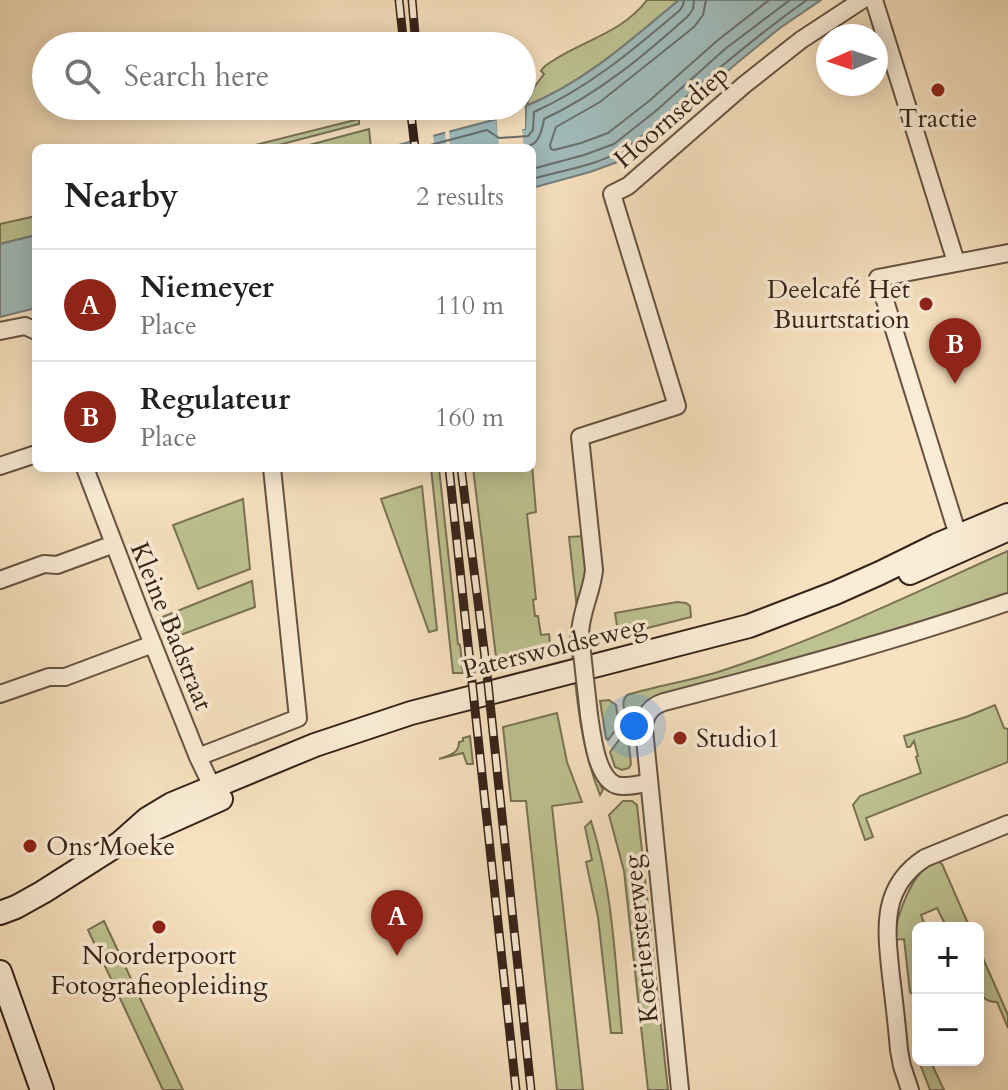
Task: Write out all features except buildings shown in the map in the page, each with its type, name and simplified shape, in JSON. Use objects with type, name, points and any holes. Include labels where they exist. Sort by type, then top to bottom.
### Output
[{"type":"main road","name":"Paterswoldseweg","points":[[960,543],[1008,515]]},
{"type":"main road","name":"Paterswoldseweg","points":[[0,913],[43,892],[120,843],[147,819],[179,801],[215,794],[315,745],[378,722],[738,629],[960,543],[1008,529]]},
{"type":"main road","points":[[0,972],[42,1090]]},
{"type":"street","name":"Hoornsediep","points":[[648,783],[620,786],[609,780],[599,761],[589,715],[580,635],[594,570],[580,437],[677,406],[612,194],[628,186],[801,40],[862,0]]},
{"type":"street","points":[[874,0],[956,262]]},
{"type":"street","points":[[960,543],[878,278],[1008,253]]},
{"type":"street","points":[[0,331],[25,326],[32,329]]},
{"type":"street","points":[[0,466],[32,455]]},
{"type":"street","name":"Kleine Badstraat","points":[[87,472],[215,794]]},
{"type":"street","points":[[198,757],[298,718],[272,472]]},
{"type":"street","points":[[0,580],[44,564],[57,565],[114,544]]},
{"type":"street","name":"Koeriersterweg","points":[[680,1090],[648,783],[644,723],[649,711],[664,702],[800,667],[1008,602]]},
{"type":"street","points":[[0,694],[49,677],[65,677],[153,644]]},
{"type":"street","points":[[910,1090],[899,1050],[886,931],[888,910],[902,878],[912,866],[1008,824]]},
{"type":"green space","points":[[647,0],[679,0],[588,72],[536,101],[536,85],[544,74],[541,71],[545,66],[612,30],[637,12]]},
{"type":"green space","points":[[359,120],[359,124],[282,144],[259,144]]},
{"type":"green space","points":[[369,129],[371,144],[313,144]]},
{"type":"green space","points":[[32,217],[32,236],[0,244],[0,224]]},
{"type":"green space","points":[[431,472],[439,472],[463,673],[453,673]]},
{"type":"green space","points":[[473,472],[533,472],[536,512],[527,514],[536,599],[533,600],[541,635],[549,634],[551,652],[497,665]]},
{"type":"green space","points":[[422,486],[437,630],[429,632],[381,499]]},
{"type":"green space","points":[[243,499],[250,569],[198,589],[173,525]]},
{"type":"green space","points":[[585,536],[587,569],[577,609],[569,537]]},
{"type":"green space","points":[[1008,551],[1008,597],[638,718],[630,717],[624,709],[627,695],[710,674],[794,645]]},
{"type":"green space","points":[[252,581],[255,607],[170,639],[162,617]]},
{"type":"green space","points":[[677,602],[690,606],[691,617],[624,634],[618,632],[615,613]]},
{"type":"green space","points":[[570,633],[574,633],[595,773],[603,790],[600,795],[583,736]]},
{"type":"green space","points":[[609,700],[616,705],[621,723],[608,740],[600,701]]},
{"type":"green space","points":[[995,705],[1004,728],[1008,729],[1008,762],[866,818],[873,837],[865,840],[853,805],[860,796],[921,773],[914,741],[907,747],[904,736]]},
{"type":"green space","points":[[557,713],[567,762],[582,802],[552,806],[583,1090],[557,1090],[526,801],[511,801],[503,727]]},
{"type":"green space","points":[[625,732],[631,764],[622,770],[615,767],[610,752]]},
{"type":"green space","points":[[470,736],[473,764],[467,764],[463,753],[439,759],[453,754],[459,742]]},
{"type":"green space","points":[[623,801],[632,801],[637,805],[668,1090],[648,1090],[624,871],[609,815]]},
{"type":"green space","points":[[591,821],[609,899],[622,1033],[611,1033],[598,917],[586,862],[592,860],[585,827]]},
{"type":"green space","points":[[937,861],[942,864],[967,922],[944,922],[937,908],[921,915],[924,922],[912,922],[911,993],[904,939],[894,940],[895,932],[911,886],[928,866]]},
{"type":"green space","points":[[104,921],[183,1090],[163,1090],[88,930]]},
{"type":"green space","points":[[984,961],[1008,1015],[1008,1028],[997,1002],[984,997]]},
{"type":"green space","points":[[921,1066],[933,1066],[944,1090],[930,1090]]},
{"type":"water","points":[[679,0],[821,0],[780,28],[623,160],[590,172],[536,187],[536,144],[402,144],[493,120],[497,120],[498,130],[525,129],[525,120],[536,120],[536,101],[568,85],[625,45]]},
{"type":"water","points":[[32,236],[32,309],[0,317],[0,244]]},
{"type":"pier","points":[[496,120],[500,120],[501,126],[521,125],[521,120],[525,120],[525,129],[522,129],[524,144],[499,144]]},
{"type":"pier","points":[[449,128],[450,144],[446,144],[445,129]]},
{"type":"pier","points":[[433,132],[434,144],[411,144],[410,138]]},
{"type":"railway","points":[[399,0],[402,32]]},
{"type":"railway","points":[[412,0],[415,32]]},
{"type":"railway","points":[[412,120],[415,144]]},
{"type":"railway","points":[[449,472],[516,1090]]},
{"type":"railway","points":[[462,472],[486,665],[531,1090]]},
{"type":"place","name":"Tractie","points":[[938,90]]},
{"type":"place","name":"Deelcafé Het Buurtstation","points":[[926,304]]},
{"type":"place","name":"Regulateur","points":[[955,384]]},
{"type":"place","name":"Studio1","points":[[680,738]]},
{"type":"place","name":"Ons Moeke","points":[[30,846]]},
{"type":"place","name":"Noorderpoort Fotografieopleiding","points":[[159,927]]},
{"type":"place","name":"Niemeyer","points":[[397,956]]}]
